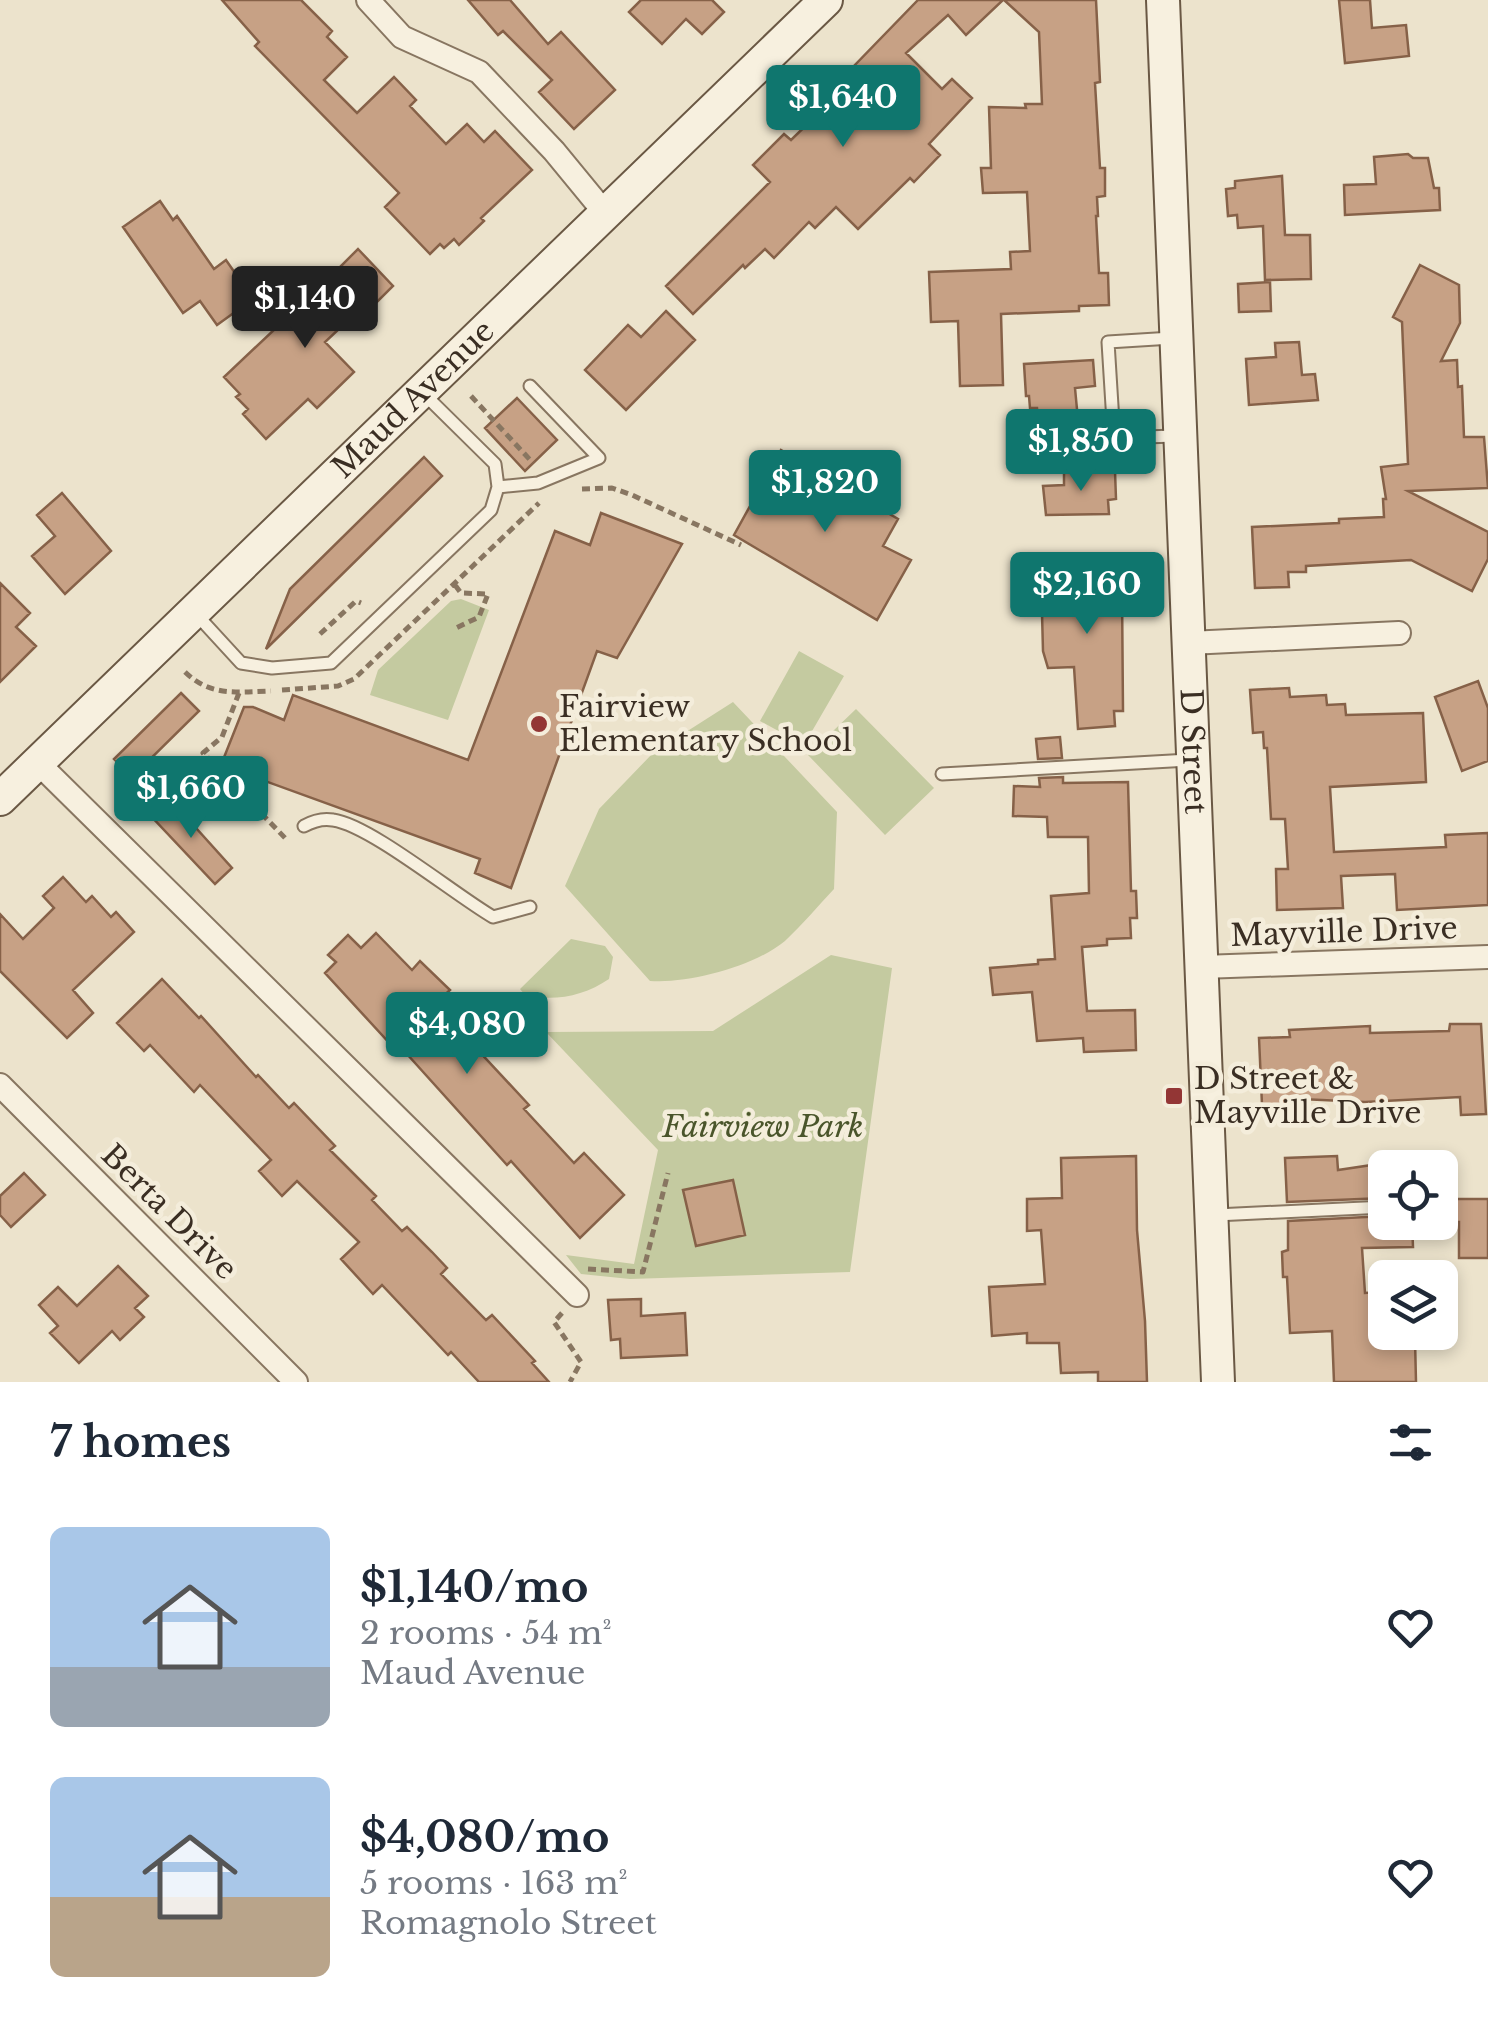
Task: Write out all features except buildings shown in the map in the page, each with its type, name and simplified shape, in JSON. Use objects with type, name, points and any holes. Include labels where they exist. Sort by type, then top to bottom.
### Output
[{"type":"main road","name":"Maud Avenue","points":[[0,798],[826,0]]},
{"type":"main road","name":"D Street","points":[[1163,0],[1218,1382]]},
{"type":"street","points":[[368,0],[402,37],[479,72],[554,151],[605,213]]},
{"type":"street","points":[[1188,642],[1399,633]]},
{"type":"street","points":[[37,762],[569,1287]]},
{"type":"street","name":"Mayville Drive","points":[[1202,968],[1488,956]]},
{"type":"street","name":"Berta Drive","points":[[0,1085],[296,1382]]},
{"type":"lane","points":[[1177,338],[1108,342],[1114,438],[1180,435]]},
{"type":"lane","points":[[498,488],[538,483],[599,458],[530,386]]},
{"type":"lane","points":[[193,611],[240,663],[272,668],[331,662],[491,510],[498,488],[495,464],[421,391]]},
{"type":"lane","points":[[942,774],[1193,760]]},
{"type":"lane","points":[[304,826],[314,820],[335,820],[370,836],[493,917],[530,907]]},
{"type":"lane","points":[[1212,1216],[1368,1208]]},
{"type":"path","points":[[472,396],[533,463]]},
{"type":"path","points":[[564,491],[612,488],[742,545]]},
{"type":"path","points":[[185,672],[210,690],[239,693],[338,686],[354,678],[535,505],[549,498]]},
{"type":"path","points":[[454,584],[462,593],[488,594],[480,617],[456,628]]},
{"type":"path","points":[[320,634],[356,601],[360,604],[372,593]]},
{"type":"path","points":[[239,693],[222,736],[203,753],[288,841]]},
{"type":"path","points":[[570,1382],[581,1362],[554,1322],[569,1287],[572,1268],[643,1272],[668,1173]]},
{"type":"green space","points":[[461,599],[489,610],[448,720],[370,695],[378,670],[451,601]]},
{"type":"green space","points":[[799,651],[844,676],[804,745],[760,721]]},
{"type":"green space","points":[[733,702],[837,812],[834,889],[785,941],[757,958],[702,976],[650,981],[565,886],[599,809],[653,753]]},
{"type":"green space","points":[[856,709],[934,788],[885,835],[808,755]]},
{"type":"green space","points":[[571,939],[605,946],[613,957],[609,979],[568,996],[525,995],[520,989]]},
{"type":"green space","name":"Fairview Park","points":[[831,955],[892,968],[850,1272],[630,1279],[581,1274],[566,1255],[634,1264],[658,1150],[546,1032],[713,1031]]},
{"type":"place","name":"Fairview Elementary School","points":[[539,724]]},
{"type":"place","name":"D Street & Mayville Drive","points":[[1174,1096]]}]
